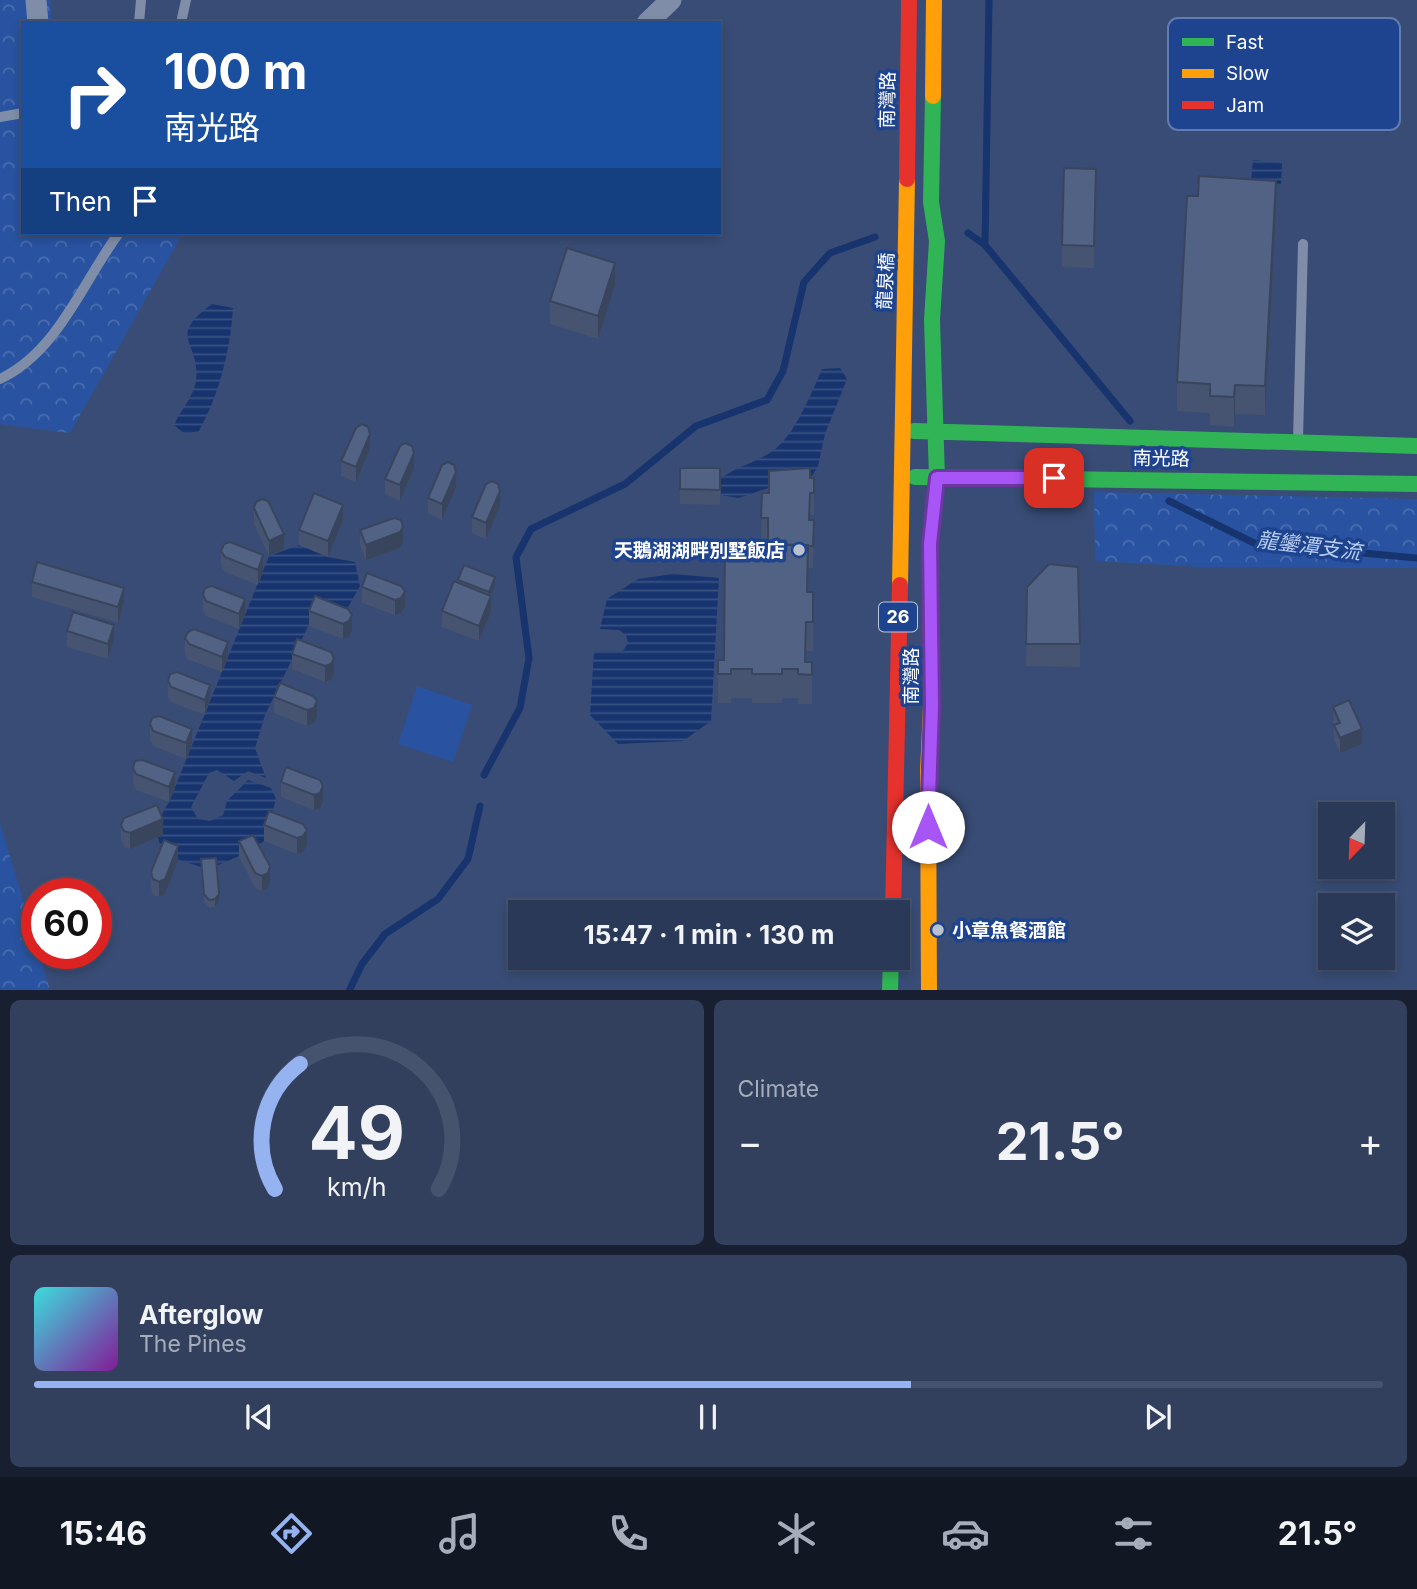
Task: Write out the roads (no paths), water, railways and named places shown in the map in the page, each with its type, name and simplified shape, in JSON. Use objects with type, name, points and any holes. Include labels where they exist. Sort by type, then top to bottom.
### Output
[{"type":"main road","name":"南灣路","points":[[908,242],[909,0]]},
{"type":"main road","name":"南灣路","points":[[929,990],[928,772],[932,707],[930,544],[937,478],[932,320],[937,241],[931,202],[934,0]]},
{"type":"main road","name":"龍泉橋","points":[[904,323],[908,242]]},
{"type":"main road","name":"南灣路","points":[[892,900],[899,544],[905,431],[904,323]]},
{"type":"main road","name":"南光路","points":[[905,431],[1417,446]]},
{"type":"main road","name":"南光路","points":[[904,477],[1001,476],[1417,484]]},
{"type":"main road","points":[[890,990],[891,970]]},
{"type":"street","points":[[36,0],[38,21]]},
{"type":"street","points":[[649,21],[671,0]]},
{"type":"lane","points":[[139,21],[141,0]]},
{"type":"lane","points":[[181,21],[186,0]]},
{"type":"lane","points":[[0,117],[21,113]]},
{"type":"lane","points":[[0,379],[37,353],[63,319],[118,235]]},
{"type":"lane","points":[[1297,443],[1303,244]]},
{"type":"waterway","points":[[985,245],[989,0]]},
{"type":"waterway","name":"龍鑾潭支流","points":[[968,233],[985,245],[1130,421]]},
{"type":"waterway","name":"龍鑾潭支流","points":[[484,775],[520,708],[529,658],[516,557],[531,529],[625,484],[696,426],[767,400],[783,371],[804,282],[830,253],[875,237]]},
{"type":"waterway","name":"龍鑾潭支流","points":[[1169,501],[1254,543],[1417,558]]},
{"type":"waterway","name":"龍鑾潭支流","points":[[349,990],[362,964],[385,934],[438,899],[468,859],[480,806]]},
{"type":"place","name":"天鵝湖湖畔別墅飯店","points":[[799,550]]},
{"type":"place","name":"小章魚餐酒館","points":[[938,930]]}]
